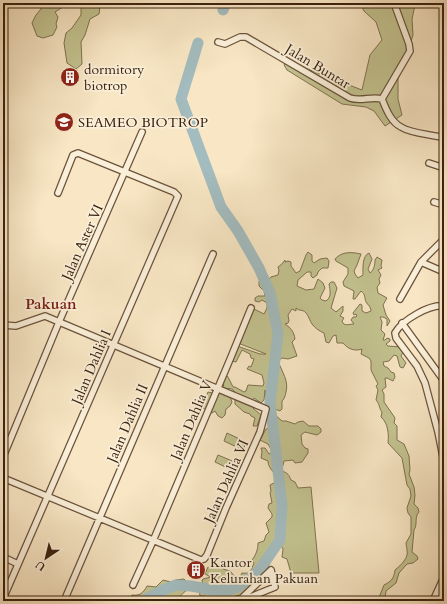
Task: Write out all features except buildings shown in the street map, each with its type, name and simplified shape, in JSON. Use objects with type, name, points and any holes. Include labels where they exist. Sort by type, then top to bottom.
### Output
[{"type":"street","points":[[394,3],[409,44],[410,51],[382,99],[394,121],[402,128],[444,138]]},
{"type":"street","name":"Jalan Buntar","points":[[218,42],[225,44],[240,37],[246,37],[350,98],[355,100],[374,97],[382,99]]},
{"type":"street","name":"Jalan Aster VI","points":[[3,457],[59,322],[126,172],[142,132]]},
{"type":"street","points":[[58,193],[73,155],[76,153],[126,172]]},
{"type":"street","points":[[429,163],[444,168]]},
{"type":"street","name":"Jalan Dahlia I","points":[[3,599],[178,196],[174,192],[126,172]]},
{"type":"street","points":[[434,202],[444,205]]},
{"type":"street","points":[[400,299],[421,262],[442,241],[444,241]]},
{"type":"street","name":"Jalan Dahlia II","points":[[64,601],[213,254]]},
{"type":"street","points":[[421,262],[444,272]]},
{"type":"street","points":[[444,306],[432,307],[402,324],[396,330],[395,336],[417,366],[423,378],[441,431],[444,462]]},
{"type":"street","name":"Jalan Dahlia V","points":[[133,585],[251,308]]},
{"type":"street","points":[[3,325],[16,326],[45,316],[218,388]]},
{"type":"street","points":[[402,324],[444,381]]},
{"type":"street","name":"Jalan Dahlia VI","points":[[153,541],[192,558],[200,560],[204,559],[260,432],[266,409],[218,388]]},
{"type":"street","points":[[3,478],[153,541]]},
{"type":"street","points":[[3,557],[18,564]]},
{"type":"street","points":[[232,601],[247,599],[275,588],[271,570],[247,599]]},
{"type":"street","points":[[433,601],[444,576]]},
{"type":"green space","points":[[43,3],[67,3],[55,12],[58,17],[56,24],[57,27],[53,35],[43,38],[37,36],[32,23]]},
{"type":"green space","points":[[85,3],[99,3],[99,14],[90,19],[81,42],[82,64],[76,69],[67,63],[64,43],[66,33],[72,28],[81,15],[81,8]]},
{"type":"green space","points":[[360,3],[417,3],[415,5],[412,19],[413,35],[398,79],[398,99],[402,115],[385,126],[374,111],[366,107],[342,104],[287,70],[284,65],[287,61],[362,90],[370,55],[382,40],[376,22],[364,11]]},
{"type":"green space","points":[[308,252],[312,255],[312,261],[314,263],[320,259],[327,258],[329,261],[328,268],[322,268],[313,278],[311,276],[311,272],[307,272],[298,280],[297,286],[306,290],[314,289],[318,279],[323,283],[325,288],[320,298],[326,301],[330,295],[329,284],[334,282],[337,288],[331,308],[336,312],[343,306],[343,311],[340,316],[344,318],[342,321],[346,325],[354,324],[351,320],[353,317],[357,316],[353,313],[360,304],[362,305],[362,311],[366,313],[371,310],[366,302],[363,292],[361,291],[355,299],[353,299],[354,291],[344,286],[343,282],[348,274],[348,268],[335,259],[344,253],[361,254],[354,271],[358,278],[363,275],[363,262],[369,253],[372,259],[368,269],[370,273],[377,257],[382,260],[382,268],[378,270],[381,275],[379,279],[380,283],[377,287],[378,293],[387,298],[383,305],[386,315],[390,321],[387,326],[387,319],[380,317],[382,322],[381,330],[385,334],[383,340],[387,338],[390,339],[390,341],[386,344],[388,346],[401,347],[403,352],[401,356],[406,363],[403,368],[400,367],[397,356],[394,355],[389,361],[383,362],[384,366],[394,373],[395,377],[393,381],[385,378],[386,387],[382,390],[384,394],[384,402],[395,418],[394,423],[397,426],[397,440],[404,444],[409,456],[409,474],[414,487],[415,495],[414,504],[418,508],[419,512],[414,530],[412,552],[418,559],[413,563],[407,564],[399,573],[396,583],[386,591],[385,598],[387,601],[379,601],[384,585],[392,579],[395,570],[402,564],[407,556],[406,543],[411,534],[411,517],[407,508],[411,496],[410,489],[407,485],[402,458],[388,443],[388,429],[381,417],[382,412],[376,400],[378,390],[376,386],[378,384],[371,370],[371,361],[369,358],[361,354],[362,349],[354,350],[343,343],[337,343],[336,335],[333,336],[329,343],[326,342],[324,333],[313,325],[304,311],[296,308],[296,311],[292,309],[288,315],[289,321],[285,324],[294,334],[295,339],[292,342],[297,356],[288,359],[282,358],[278,361],[287,384],[285,396],[282,401],[282,409],[280,411],[267,404],[265,390],[264,400],[261,403],[254,398],[253,402],[255,405],[253,408],[261,415],[257,426],[253,426],[255,418],[244,412],[235,404],[235,400],[240,397],[232,389],[224,388],[223,383],[225,374],[233,387],[244,392],[246,391],[248,385],[263,386],[264,383],[262,375],[247,369],[249,366],[251,367],[254,359],[251,358],[250,354],[242,350],[236,362],[232,361],[237,346],[260,354],[266,354],[238,343],[252,308],[264,314],[267,308],[267,303],[262,300],[259,302],[255,301],[255,298],[258,296],[265,296],[264,291],[259,286],[259,281],[268,284],[270,290],[274,296],[275,293],[270,288],[269,279],[278,275],[278,267],[285,260],[285,262],[291,262],[291,266],[296,273],[300,271]]},
{"type":"green space","points":[[218,391],[229,394],[232,402],[226,409],[225,415],[222,418],[218,416],[215,411],[212,413],[210,412],[211,403],[205,409],[200,405],[201,400],[208,392],[212,393],[214,396]]},
{"type":"green space","points":[[274,414],[282,421],[295,424],[303,421],[309,426],[318,426],[321,429],[321,432],[317,435],[305,432],[301,435],[302,444],[308,449],[308,453],[302,462],[295,463],[293,460],[284,461],[282,469],[282,471],[288,474],[291,480],[295,482],[298,488],[311,487],[319,573],[291,573],[287,559],[282,557],[283,549],[280,544],[272,553],[270,564],[253,589],[234,597],[212,599],[204,598],[206,596],[200,596],[199,588],[203,586],[203,579],[211,577],[205,574],[208,567],[211,568],[213,565],[218,564],[223,569],[230,571],[236,578],[240,577],[242,573],[249,573],[254,563],[252,560],[255,556],[258,543],[264,541],[269,532],[266,523],[272,517],[272,514],[268,508],[269,504],[272,503],[270,485],[276,482],[276,476],[268,464],[268,461],[261,458],[261,448],[265,448],[269,454],[272,451],[268,444],[260,440],[266,429],[271,428],[267,417],[272,417]]},
{"type":"green space","points":[[227,433],[246,442],[243,450],[224,441]]},
{"type":"green space","points":[[218,455],[237,463],[234,471],[215,462]]},
{"type":"green space","points":[[184,579],[189,587],[181,595],[180,601],[131,601],[130,598],[132,595],[141,594],[147,586],[156,587],[163,580],[171,582]]},
{"type":"waterway","points":[[223,10],[226,3]]},
{"type":"waterway","points":[[142,601],[176,585],[213,590],[228,590],[238,587],[258,572],[280,540],[282,505],[270,402],[278,334],[270,293],[259,268],[238,231],[221,207],[181,99],[198,43]]},
{"type":"place","name":"dormitory biotrop","points":[[70,77]]},
{"type":"place","name":"SEAMEO BIOTROP","points":[[64,122]]},
{"type":"place","name":"Kantor Kelurahan Pakuan","points":[[196,570]]},
{"type":"district","name":"Pakuan","points":[[51,304]]}]
